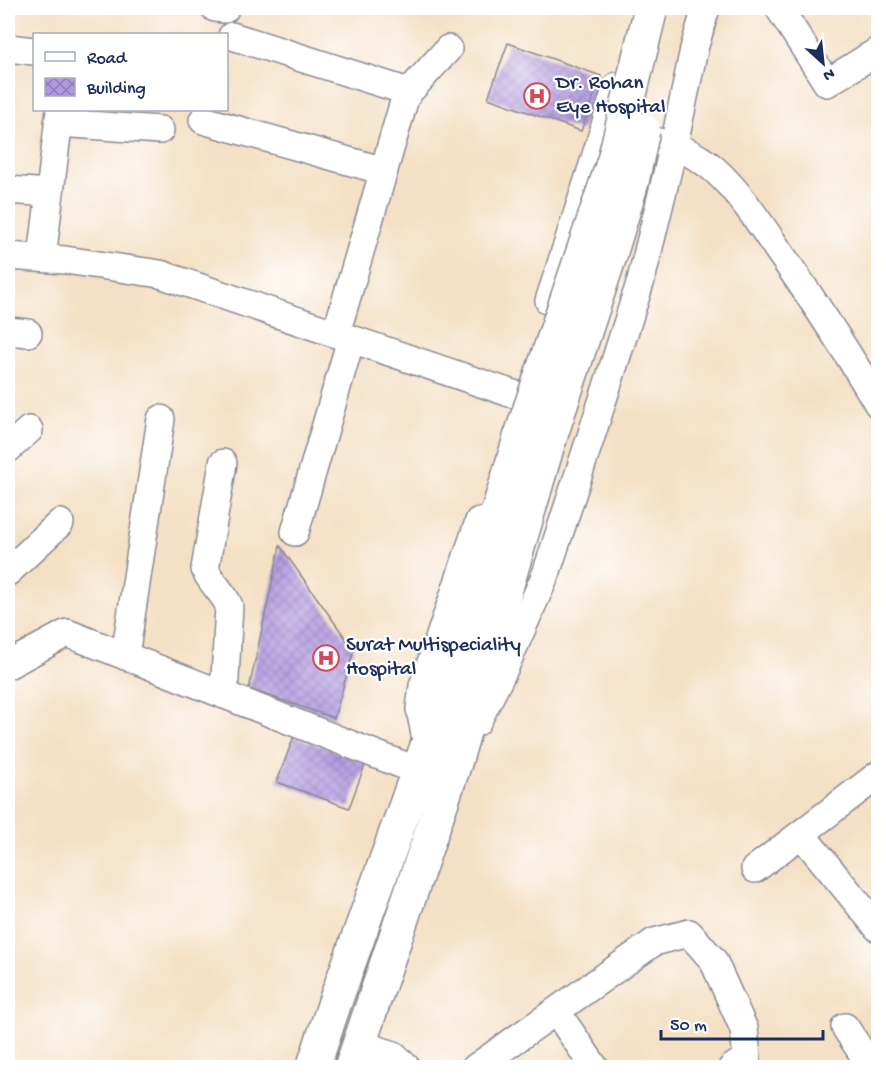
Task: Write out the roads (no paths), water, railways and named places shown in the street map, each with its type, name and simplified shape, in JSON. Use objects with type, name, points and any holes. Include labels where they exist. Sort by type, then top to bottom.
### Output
[{"type":"main road","points":[[314,1068],[335,1002],[422,761],[475,639],[535,440],[614,160],[651,8]]},
{"type":"main road","points":[[535,440],[608,262],[632,182],[670,8]]},
{"type":"main road","points":[[355,1056],[453,770],[475,639]]},
{"type":"main road","points":[[422,761],[453,770]]},
{"type":"street","points":[[13,653],[67,633],[224,695],[422,761],[420,709],[423,686],[519,396],[604,129],[639,8]]},
{"type":"street","points":[[453,770],[504,669],[546,574],[641,280],[675,145],[694,49],[706,8]]},
{"type":"street","points":[[779,8],[826,83],[879,51]]},
{"type":"street","points":[[232,36],[409,92]]},
{"type":"street","points":[[8,48],[33,51]]},
{"type":"street","points":[[295,532],[384,171],[405,98],[448,49]]},
{"type":"street","points":[[42,258],[59,116],[160,130]]},
{"type":"street","points":[[203,120],[384,171]]},
{"type":"street","points":[[604,129],[675,145],[714,170],[746,204],[876,392]]},
{"type":"street","points":[[8,190],[50,193]]},
{"type":"street","points":[[8,256],[65,260],[160,274],[519,396]]},
{"type":"street","points":[[124,656],[161,419]]},
{"type":"street","points":[[8,449],[29,430]]},
{"type":"street","points":[[223,463],[205,569],[229,606],[224,695]]},
{"type":"street","points":[[8,572],[60,523]]},
{"type":"street","points":[[755,869],[877,778]]},
{"type":"street","points":[[801,834],[879,928]]},
{"type":"street","points":[[475,1068],[654,942],[689,933],[713,960],[744,1029],[747,1058],[732,1068]]},
{"type":"street","points":[[556,1011],[595,1068]]},
{"type":"street","points":[[845,1027],[872,1068]]},
{"type":"street","points":[[355,1056],[394,1055],[407,1068]]},
{"type":"place","name":"Dr. Rohan Eye Hospital","points":[[537,96]]},
{"type":"place","name":"Surat Multispeciality Hospital","points":[[326,658]]}]
